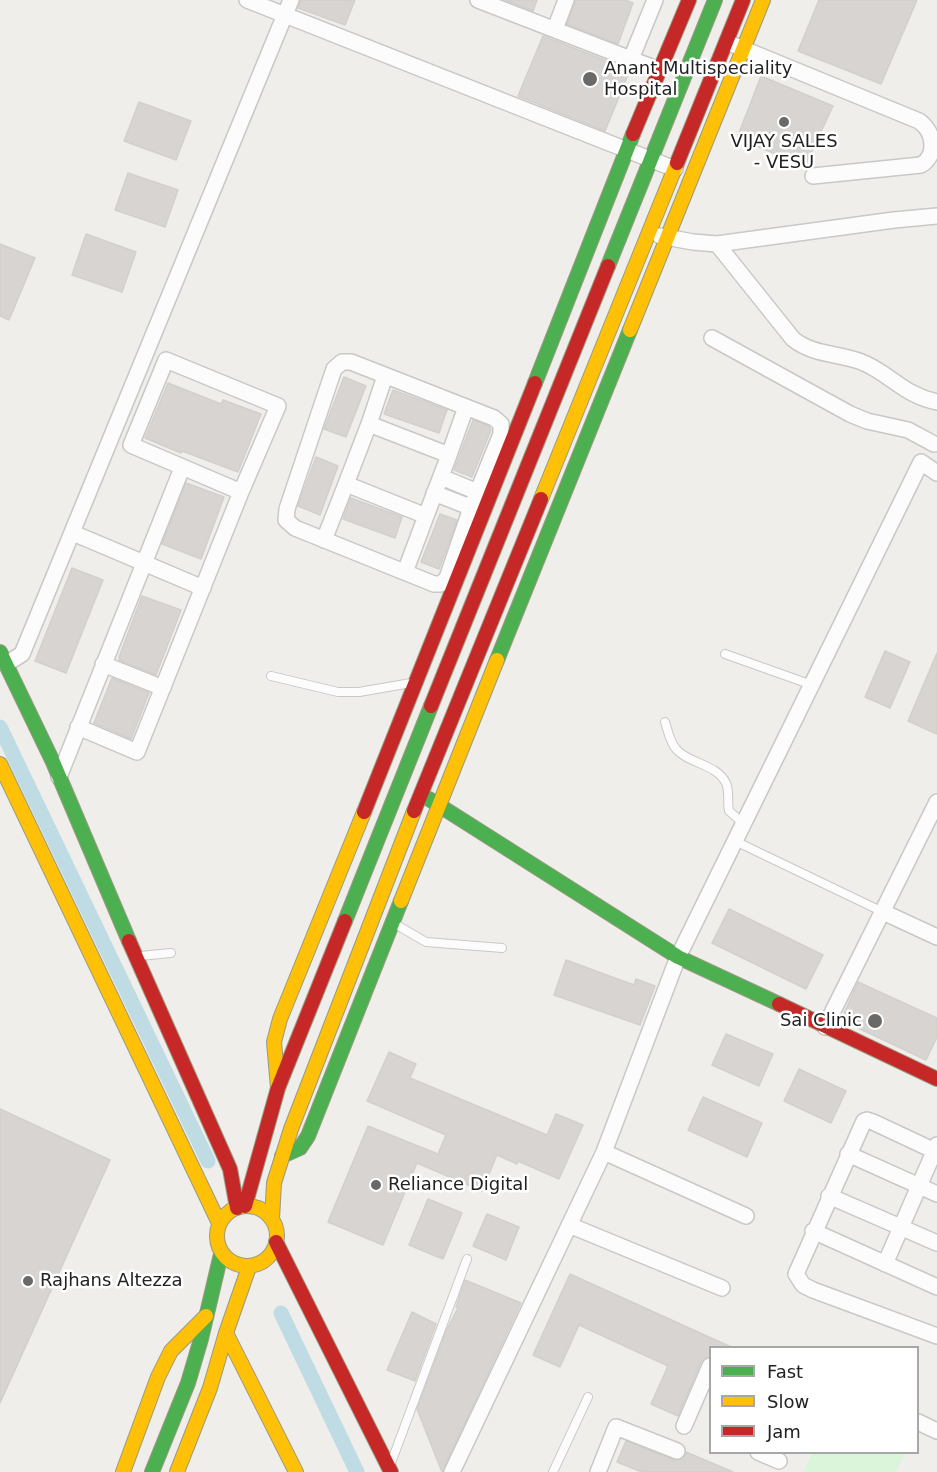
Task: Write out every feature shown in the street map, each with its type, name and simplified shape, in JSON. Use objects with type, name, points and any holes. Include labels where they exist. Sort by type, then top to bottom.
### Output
[{"type":"street","points":[[241,1207],[230,1169],[57,772],[3,658],[22,654],[291,0]]},
{"type":"street","points":[[478,0],[659,70]]},
{"type":"street","points":[[555,29],[566,0]]},
{"type":"street","points":[[631,59],[654,0]]},
{"type":"street","points":[[484,494],[501,434],[501,424],[494,418],[351,362],[342,362],[334,369],[287,509],[286,519],[295,528],[434,584],[441,584],[447,578],[484,494],[628,151],[689,0]]},
{"type":"street","points":[[241,1207],[278,1088],[715,0]]},
{"type":"street","points":[[390,1469],[276,1242],[272,1219],[274,1183],[291,1130],[421,794],[743,0]]},
{"type":"street","points":[[282,1156],[300,1148],[308,1136],[763,0]]},
{"type":"street","points":[[253,1],[675,170]]},
{"type":"street","points":[[726,41],[919,120],[931,131],[935,142],[933,157],[929,162],[921,165],[813,176]]},
{"type":"street","points":[[649,233],[717,244],[937,216]]},
{"type":"street","points":[[717,244],[801,345],[813,351],[862,362],[908,392],[937,402]]},
{"type":"street","points":[[452,1472],[604,1152],[678,957],[921,462],[935,443],[908,430],[867,421],[850,414],[712,338]]},
{"type":"street","points":[[74,732],[137,752],[241,492],[278,406],[166,360],[131,445],[241,492]]},
{"type":"street","points":[[324,540],[385,376]]},
{"type":"street","points":[[405,572],[466,407]]},
{"type":"street","points":[[369,424],[449,456]]},
{"type":"street","points":[[921,462],[937,473]]},
{"type":"street","points":[[74,732],[139,561],[182,468]]},
{"type":"street","points":[[441,477],[484,494]]},
{"type":"street","points":[[346,484],[426,516]]},
{"type":"street","points":[[434,493],[477,510]]},
{"type":"street","points":[[278,1088],[274,1042],[280,1019],[415,682],[477,510]]},
{"type":"street","points":[[73,533],[203,588]]},
{"type":"street","points":[[57,772],[103,664],[139,561]]},
{"type":"street","points":[[103,664],[163,688]]},
{"type":"street","points":[[0,764],[219,1223]]},
{"type":"street","points":[[400,782],[678,957],[937,1078]]},
{"type":"street","points":[[825,1027],[883,912],[932,827],[937,802]]},
{"type":"street","points":[[883,912],[937,937]]},
{"type":"street","points":[[885,1264],[936,1149],[867,1120],[861,1126],[848,1154],[796,1274],[803,1285],[936,1333]]},
{"type":"street","points":[[604,1152],[746,1216]]},
{"type":"street","points":[[848,1154],[937,1194]]},
{"type":"street","points":[[829,1196],[937,1243]]},
{"type":"street","points":[[272,1219],[260,1209],[241,1207],[230,1211],[219,1223],[216,1239],[221,1254],[233,1264],[249,1267],[264,1262],[270,1256],[276,1242]]},
{"type":"street","points":[[569,1225],[722,1288]]},
{"type":"street","points":[[813,1231],[937,1287]]},
{"type":"street","points":[[152,1472],[188,1383],[221,1254]]},
{"type":"street","points":[[180,1469],[210,1388],[249,1267]]},
{"type":"street","points":[[123,1472],[171,1351],[206,1316]]},
{"type":"street","points":[[226,1333],[296,1472]]},
{"type":"street","points":[[684,1426],[709,1370]]},
{"type":"street","points":[[919,1422],[937,1431]]},
{"type":"street","points":[[598,1472],[616,1427],[677,1451]]},
{"type":"street","points":[[762,1454],[779,1462]]},
{"type":"lane","points":[[725,654],[812,685]]},
{"type":"lane","points":[[271,676],[338,692],[359,692],[415,682]]},
{"type":"lane","points":[[665,723],[676,749],[721,776],[728,787],[729,812],[744,824]]},
{"type":"lane","points":[[735,841],[883,912]]},
{"type":"lane","points":[[394,923],[426,942],[502,948]]},
{"type":"lane","points":[[136,956],[171,953]]},
{"type":"lane","points":[[390,1469],[467,1259]]},
{"type":"lane","points":[[553,1472],[588,1397]]},
{"type":"green space","points":[[811,1454],[905,1454],[896,1472],[803,1472]]},
{"type":"building","points":[[301,0],[355,0],[345,25],[298,8]]},
{"type":"building","points":[[505,0],[537,0],[533,11]]},
{"type":"building","points":[[576,0],[625,0],[633,3],[618,44],[567,24]]},
{"type":"building","points":[[819,0],[917,0],[881,84],[798,51]]},
{"type":"building","points":[[543,36],[630,70],[605,131],[518,96]]},
{"type":"building","name":"VIJAY SALES - VESU","points":[[761,76],[833,106],[805,166],[737,138]]},
{"type":"building","points":[[139,102],[191,121],[176,160],[124,141]]},
{"type":"building","points":[[128,173],[178,190],[165,227],[115,210]]},
{"type":"building","points":[[86,234],[136,252],[122,292],[72,275]]},
{"type":"building","points":[[0,244],[35,258],[9,320],[0,316]]},
{"type":"building","points":[[344,377],[366,386],[346,437],[324,429]]},
{"type":"building","points":[[168,383],[221,404],[223,400],[261,414],[238,472],[145,438]]},
{"type":"building","points":[[393,390],[447,410],[439,433],[384,414]]},
{"type":"building","points":[[473,420],[489,426],[491,430],[472,477],[454,470]]},
{"type":"building","points":[[316,457],[338,466],[320,515],[298,506]]},
{"type":"building","points":[[186,483],[224,497],[201,559],[162,544]]},
{"type":"building","points":[[351,498],[402,517],[395,538],[343,519]]},
{"type":"building","points":[[440,514],[457,520],[439,569],[421,562]]},
{"type":"building","points":[[72,568],[103,580],[66,673],[35,661]]},
{"type":"building","points":[[142,596],[181,610],[156,675],[119,660]]},
{"type":"building","points":[[885,651],[910,662],[890,708],[865,697]]},
{"type":"building","points":[[937,653],[937,734],[908,721]]},
{"type":"building","points":[[112,678],[149,693],[131,739],[94,723]]},
{"type":"building","points":[[729,909],[823,955],[806,989],[712,943]]},
{"type":"building","points":[[566,960],[634,985],[636,979],[655,986],[640,1025],[554,995]]},
{"type":"building","points":[[858,982],[937,1018],[937,1037],[926,1060],[841,1020]]},
{"type":"building","points":[[726,1034],[773,1054],[759,1086],[712,1065]]},
{"type":"building","points":[[389,1052],[416,1064],[410,1078],[547,1135],[556,1114],[583,1125],[559,1179],[518,1161],[517,1164],[497,1155],[482,1191],[417,1163],[383,1245],[328,1222],[368,1126],[438,1154],[446,1135],[367,1101]]},
{"type":"building","points":[[799,1069],[846,1091],[831,1123],[784,1101]]},
{"type":"building","points":[[703,1097],[762,1123],[747,1157],[688,1130]]},
{"type":"building","name":"Rajhans Altezza","points":[[0,1109],[110,1160],[0,1403]]},
{"type":"building","points":[[428,1199],[462,1213],[443,1259],[409,1245]]},
{"type":"building","points":[[487,1214],[519,1227],[506,1260],[473,1246]]},
{"type":"building","points":[[570,1274],[729,1346],[709,1346],[709,1357],[701,1362],[678,1416],[651,1404],[668,1366],[579,1325],[560,1367],[533,1355]]},
{"type":"building","points":[[465,1280],[521,1303],[442,1472],[417,1409],[447,1329],[458,1308],[456,1307]]},
{"type":"building","points":[[412,1312],[436,1324],[415,1381],[387,1370]]},
{"type":"building","points":[[626,1441],[674,1460],[683,1459],[686,1452],[733,1472],[642,1472],[617,1462]]},
{"type":"waterway","points":[[0,727],[208,1161]]},
{"type":"waterway","points":[[281,1313],[357,1472]]},
{"type":"traffic: fast","points":[[608,266],[715,0]]},
{"type":"traffic: fast","points":[[535,383],[633,134]]},
{"type":"traffic: fast","points":[[497,660],[630,330]]},
{"type":"traffic: fast","points":[[0,652],[53,762],[129,941]]},
{"type":"traffic: fast","points":[[345,921],[431,706]]},
{"type":"traffic: fast","points":[[429,799],[678,957],[779,1004]]},
{"type":"traffic: fast","points":[[282,1156],[300,1148],[308,1136],[401,901]]},
{"type":"traffic: fast","points":[[152,1472],[188,1383],[221,1254]]},
{"type":"traffic: slow","points":[[630,330],[763,0]]},
{"type":"traffic: slow","points":[[541,499],[677,163]]},
{"type":"traffic: slow","points":[[401,901],[497,660]]},
{"type":"traffic: slow","points":[[0,764],[219,1223]]},
{"type":"traffic: slow","points":[[272,1219],[274,1183],[291,1129],[414,811]]},
{"type":"traffic: slow","points":[[278,1088],[274,1042],[280,1019],[364,812]]},
{"type":"traffic: slow","points":[[241,1206],[253,1206],[264,1211],[272,1219],[277,1236],[275,1248],[264,1261],[253,1266],[241,1266],[230,1261],[222,1253],[217,1242],[217,1230],[222,1219],[230,1211],[241,1206]]},
{"type":"traffic: slow","points":[[177,1472],[210,1388],[249,1267]]},
{"type":"traffic: slow","points":[[123,1472],[158,1377],[171,1351],[206,1316]]},
{"type":"traffic: slow","points":[[226,1333],[296,1472]]},
{"type":"traffic: jam","points":[[633,134],[689,0]]},
{"type":"traffic: jam","points":[[677,163],[743,0]]},
{"type":"traffic: jam","points":[[431,706],[608,266]]},
{"type":"traffic: jam","points":[[364,812],[535,383]]},
{"type":"traffic: jam","points":[[414,811],[541,499]]},
{"type":"traffic: jam","points":[[245,1206],[278,1088],[345,921]]},
{"type":"traffic: jam","points":[[129,941],[230,1169],[237,1208]]},
{"type":"traffic: jam","points":[[779,1004],[937,1079]]},
{"type":"traffic: jam","points":[[276,1242],[391,1472]]},
{"type":"place","name":"Anant Multispeciality Hospital","points":[[590,79]]},
{"type":"place","name":"VIJAY SALES - VESU","points":[[784,122]]},
{"type":"place","name":"Sai Clinic","points":[[875,1021]]},
{"type":"place","name":"Reliance Digital","points":[[376,1185]]},
{"type":"place","name":"Rajhans Altezza","points":[[28,1281]]}]
